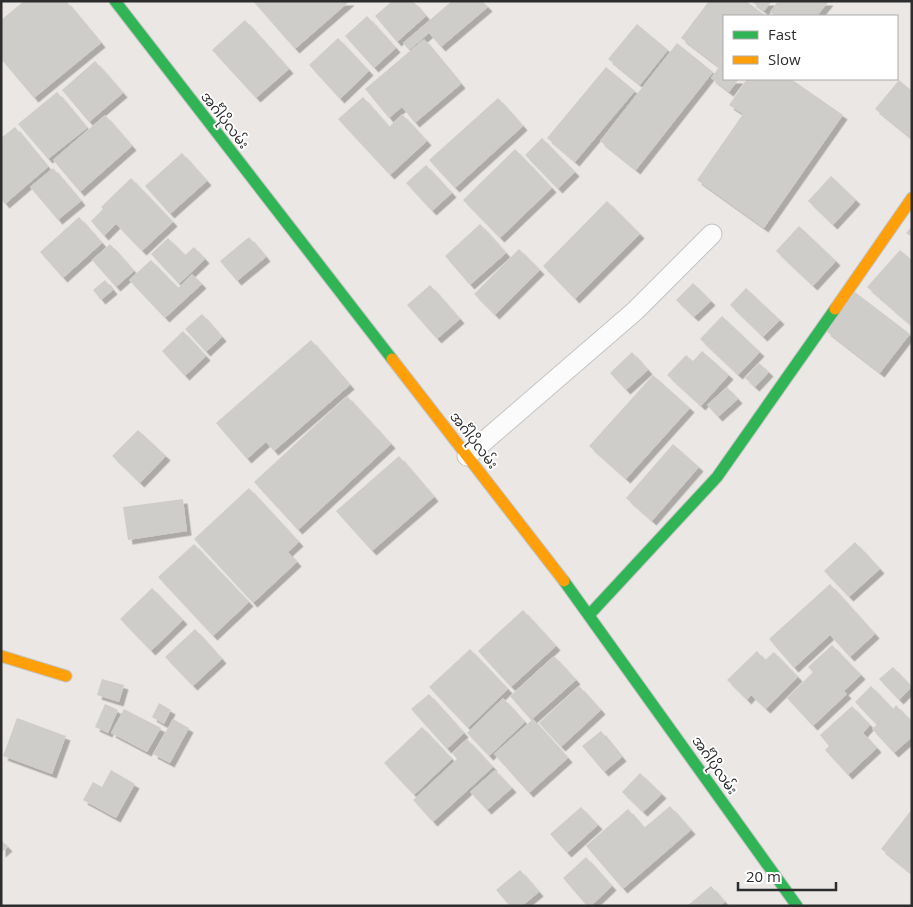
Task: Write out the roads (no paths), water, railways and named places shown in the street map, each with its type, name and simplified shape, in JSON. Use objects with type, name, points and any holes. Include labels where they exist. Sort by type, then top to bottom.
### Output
[{"type":"main road","name":"အင်္ဂါပိုလမ်း","points":[[115,1],[590,614],[797,906]]},
{"type":"main road","points":[[590,614],[717,477],[912,198]]},
{"type":"main road","points":[[1,656],[66,676]]},
{"type":"lane","points":[[467,456],[635,310],[712,234]]}]
